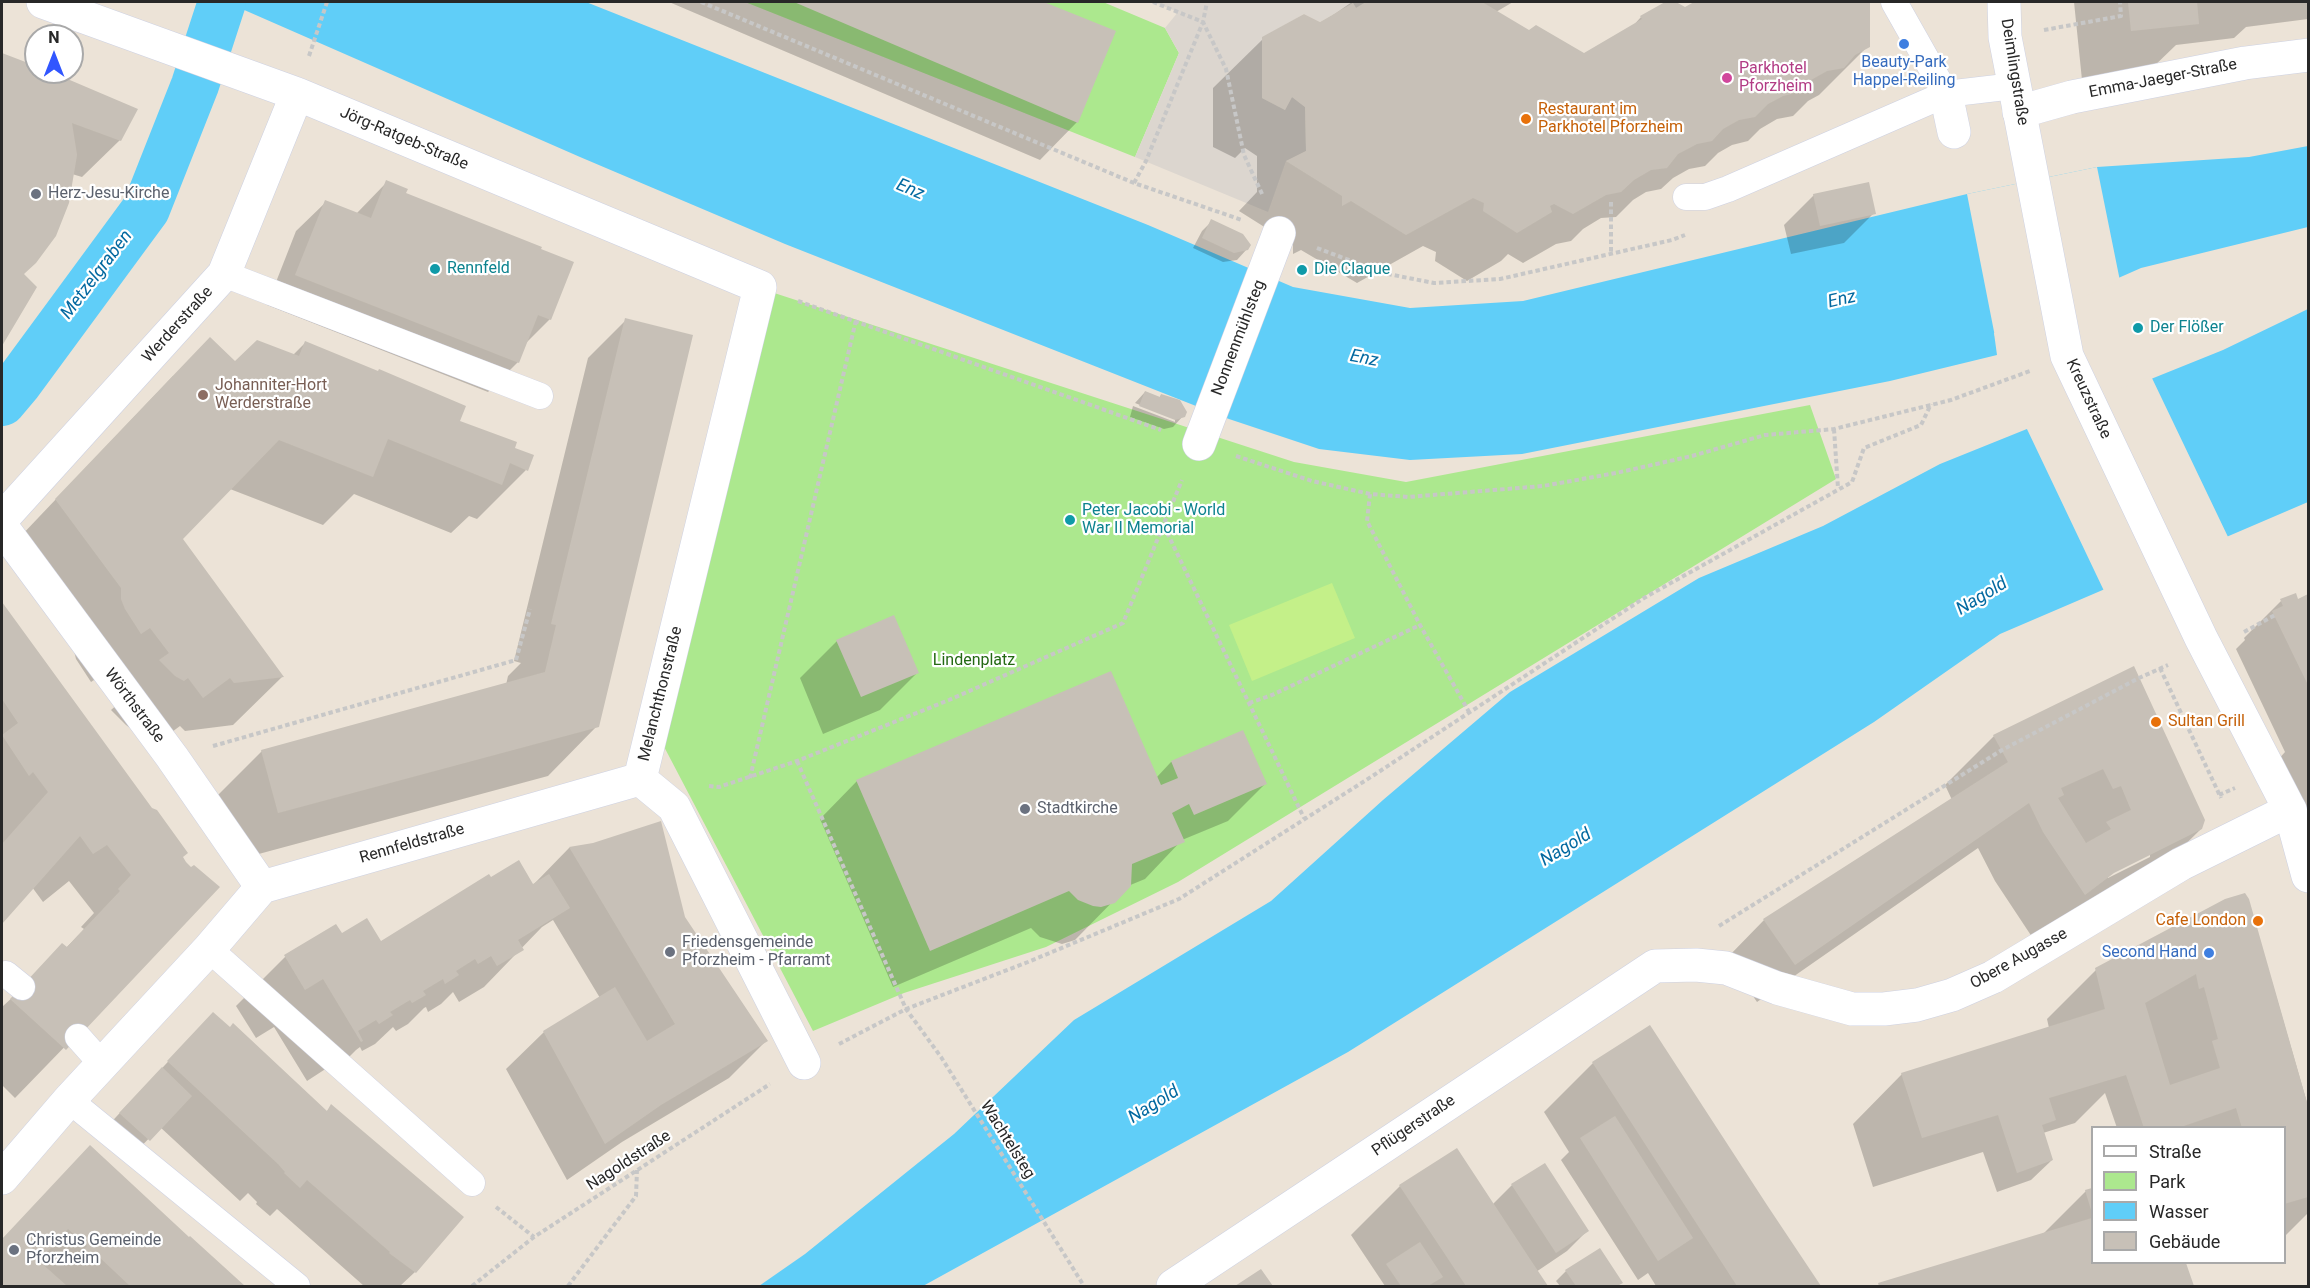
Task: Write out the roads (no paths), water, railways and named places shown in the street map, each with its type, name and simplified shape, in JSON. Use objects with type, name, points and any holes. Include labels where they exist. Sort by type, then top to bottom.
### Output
[{"type":"street","name":"Jörg-Ratgeb-Straße","points":[[43,2],[141,36],[290,81],[760,287]]},
{"type":"street","name":"Deimlingstraße","points":[[2004,2],[2005,38],[2019,114]]},
{"type":"street","name":"Emma-Jaeger-Straße","points":[[2019,114],[2072,97],[2245,63],[2308,55]]},
{"type":"street","name":"Werderstraße","points":[[2,519],[224,274],[290,81]]},
{"type":"street","points":[[1946,94],[1954,132]]},
{"type":"street","name":"Kreuzstraße","points":[[2019,114],[2067,356],[2204,643],[2290,810],[2306,857]]},
{"type":"street","name":"Nonnenmühlsteg","points":[[1202,435],[1279,233]]},
{"type":"street","name":"Melanchthonstraße","points":[[760,287],[640,778],[674,807],[804,1063]]},
{"type":"street","name":"Wörthstraße","points":[[2,527],[172,757],[262,887]]},
{"type":"street","name":"Rennfeldstraße","points":[[262,887],[640,778]]},
{"type":"street","name":"Obere Augasse","points":[[1655,966],[1696,965],[1726,968],[1776,988],[1852,1009],[1884,1009],[1917,1005],[1952,995],[1993,978],[2181,864],[2290,810]]},
{"type":"street","points":[[2,1178],[69,1100],[209,949],[262,887]]},
{"type":"street","name":"Pflügerstraße","points":[[1173,1287],[1655,966]]},
{"type":"lane","points":[[1894,2],[1946,94]]},
{"type":"lane","points":[[1686,197],[1705,197],[1728,189],[1946,94],[2019,114]]},
{"type":"lane","points":[[224,274],[540,396]]},
{"type":"lane","points":[[209,949],[472,1183]]},
{"type":"lane","points":[[78,1037],[102,1064]]},
{"type":"lane","points":[[69,1100],[297,1287]]},
{"type":"water","name":"Enz","points":[[226,2],[586,2],[1148,225],[1293,287],[1410,308],[1523,301],[1967,194],[2097,167],[2249,157],[2308,146],[2308,227],[2141,268],[1994,333],[1997,355],[1890,381],[1522,454],[1410,460],[1319,449],[1229,419],[785,244]]},
{"type":"water","name":"Nagold","points":[[2308,309],[2308,502],[2000,634],[1874,722],[1348,1052],[923,1286],[759,1286],[805,1254],[954,1134],[1074,1020],[1271,901],[1383,800],[1510,692],[1699,578],[1823,526],[1940,464],[2223,350]]},
{"type":"waterway","name":"Metzelgraben","points":[[2,402],[146,209],[195,85],[222,2]]},
{"type":"place","name":"Beauty-Park Happel-Reiling","points":[[1904,44]]},
{"type":"place","name":"Parkhotel Pforzheim","points":[[1727,78]]},
{"type":"place","name":"Restaurant im Parkhotel Pforzheim","points":[[1526,119]]},
{"type":"place","name":"Herz-Jesu-Kirche","points":[[36,194]]},
{"type":"place","name":"Rennfeld","points":[[435,269]]},
{"type":"place","name":"Die Claque","points":[[1302,270]]},
{"type":"place","name":"Der Flößer","points":[[2138,328]]},
{"type":"place","name":"Johanniter-Hort Werderstraße","points":[[203,395]]},
{"type":"place","name":"Peter Jacobi - World War II Memorial","points":[[1070,520]]},
{"type":"place","name":"Sultan Grill","points":[[2156,722]]},
{"type":"place","name":"Stadtkirche","points":[[1025,809]]},
{"type":"place","name":"Cafe London","points":[[2258,921]]},
{"type":"place","name":"Friedensgemeinde Pforzheim - Pfarramt","points":[[670,952]]},
{"type":"place","name":"Second Hand","points":[[2209,953]]},
{"type":"place","name":"Christus Gemeinde Pforzheim","points":[[14,1250]]},
{"type":"park label","name":"Lindenplatz","points":[[974,661]]}]
